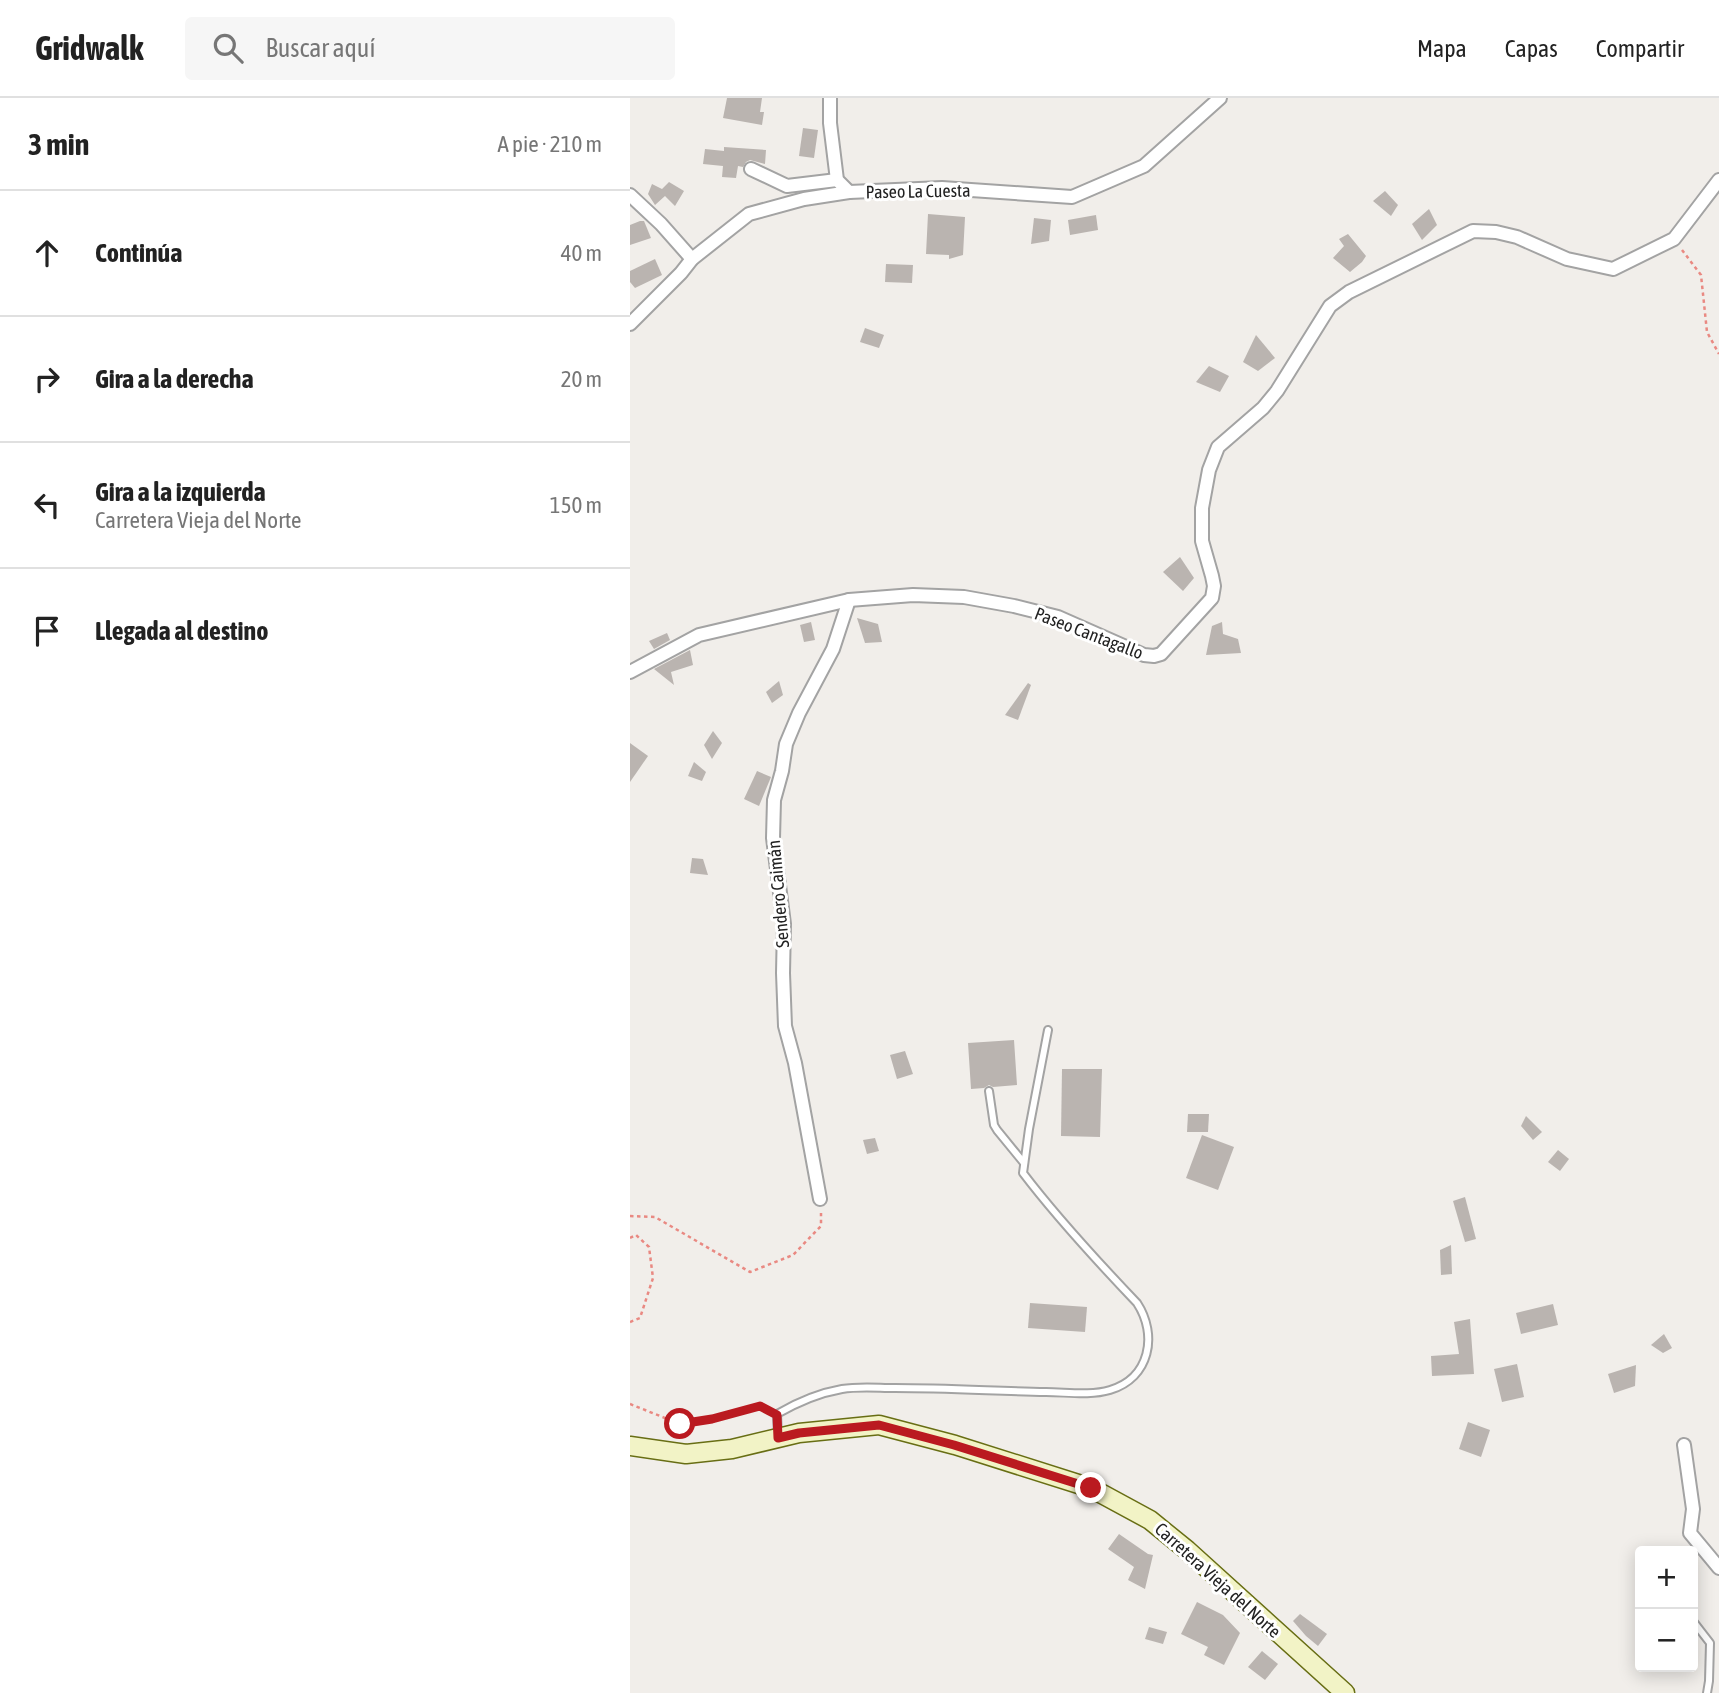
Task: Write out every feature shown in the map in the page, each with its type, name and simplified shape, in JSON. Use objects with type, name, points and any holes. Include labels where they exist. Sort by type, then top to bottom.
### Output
[{"type":"street","points":[[830,98],[830,123],[837,180],[849,192]]},
{"type":"street","name":"Paseo La Cuesta","points":[[630,324],[692,259],[749,214],[804,199],[849,192],[942,188],[1072,197],[1144,166],[1220,98]]},
{"type":"street","points":[[751,169],[787,186],[837,180]]},
{"type":"street","name":"Paseo Cantagallo","points":[[630,672],[699,635],[849,600],[913,595],[964,597],[1014,606],[1058,617],[1144,655],[1161,654],[1212,598],[1214,586],[1202,541],[1202,508],[1209,470],[1218,447],[1263,408],[1277,391],[1330,306],[1349,292],[1474,230],[1517,237],[1567,259],[1613,269],[1674,240],[1719,180]]},
{"type":"street","points":[[630,195],[692,259]]},
{"type":"street","name":"Sendero Caimán","points":[[820,1199],[785,1026],[784,924],[773,838],[774,800],[786,744],[833,649],[849,600]]},
{"type":"street","name":"Carretera Vieja del Norte","points":[[630,1446],[686,1454],[732,1449],[799,1433],[879,1425],[954,1445],[1091,1488],[1150,1520],[1187,1550],[1345,1693]]},
{"type":"street","points":[[1684,1446],[1693,1508],[1690,1533],[1719,1568]]},
{"type":"lane","points":[[778,1438],[777,1415],[796,1403],[842,1389],[1094,1392],[1120,1386],[1140,1368],[1148,1350],[1149,1330],[1142,1311],[1023,1173],[1048,1030]]},
{"type":"lane","points":[[989,1091],[994,1125],[1024,1163]]},
{"type":"lane","points":[[1698,1627],[1710,1643],[1707,1693]]},
{"type":"path","points":[[1674,240],[1700,275],[1707,332],[1719,354]]},
{"type":"path","points":[[630,1216],[655,1217],[750,1272],[793,1255],[821,1226],[820,1199]]},
{"type":"path","points":[[630,1238],[636,1235],[649,1247],[653,1278],[640,1318],[630,1322]]},
{"type":"path","points":[[630,1404],[680,1424],[712,1419],[760,1406],[777,1415]]},
{"type":"building","points":[[727,98],[762,98],[762,125],[723,118]]},
{"type":"building","points":[[803,128],[818,130],[814,158],[799,156]]},
{"type":"building","points":[[724,147],[766,150],[765,164],[750,160],[743,167],[738,166],[736,178],[722,177],[723,166],[703,164],[705,149],[724,151]]},
{"type":"building","points":[[669,182],[684,191],[675,206],[665,196],[655,205],[648,194],[652,184],[662,189]]},
{"type":"building","points":[[1385,191],[1398,205],[1391,216],[1373,201]]},
{"type":"building","points":[[1429,209],[1437,225],[1422,240],[1412,224]]},
{"type":"building","points":[[928,214],[965,217],[963,255],[949,259],[949,255],[926,254]]},
{"type":"building","points":[[1096,215],[1098,230],[1070,235],[1068,220]]},
{"type":"building","points":[[1034,218],[1051,220],[1049,241],[1031,244]]},
{"type":"building","points":[[644,221],[651,238],[630,245],[630,225]]},
{"type":"building","points":[[1348,234],[1366,256],[1350,272],[1333,258],[1344,246],[1339,239]]},
{"type":"building","points":[[655,259],[662,275],[635,288],[630,282],[630,271]]},
{"type":"building","points":[[886,264],[913,265],[912,283],[885,282]]},
{"type":"building","points":[[865,328],[884,335],[879,348],[860,342]]},
{"type":"building","points":[[1256,335],[1275,358],[1258,371],[1243,362]]},
{"type":"building","points":[[1209,366],[1229,376],[1220,392],[1196,382]]},
{"type":"building","points":[[1180,557],[1194,578],[1183,591],[1163,572]]},
{"type":"building","points":[[857,618],[878,624],[882,642],[865,643]]},
{"type":"building","points":[[811,622],[815,640],[804,642],[800,625]]},
{"type":"building","points":[[1222,622],[1223,634],[1238,639],[1241,653],[1206,655],[1212,626]]},
{"type":"building","points":[[667,633],[670,640],[654,649],[649,641]]},
{"type":"building","points":[[690,650],[693,665],[671,672],[674,685],[654,669]]},
{"type":"building","points":[[779,681],[783,695],[772,703],[766,692]]},
{"type":"building","points":[[1028,683],[1031,685],[1018,720],[1005,715]]},
{"type":"building","points":[[713,731],[722,743],[712,759],[704,745]]},
{"type":"building","points":[[630,743],[648,756],[630,782]]},
{"type":"building","points":[[694,762],[706,772],[702,781],[688,776]]},
{"type":"building","points":[[757,771],[771,777],[759,806],[744,799]]},
{"type":"building","points":[[692,858],[703,859],[708,875],[690,873]]},
{"type":"building","points":[[1014,1040],[1017,1085],[989,1085],[971,1089],[968,1043]]},
{"type":"building","points":[[905,1051],[913,1074],[897,1079],[890,1055]]},
{"type":"building","points":[[1062,1069],[1102,1069],[1100,1137],[1061,1136]]},
{"type":"building","points":[[1188,1114],[1209,1114],[1208,1132],[1187,1132]]},
{"type":"building","points":[[1526,1116],[1542,1132],[1533,1140],[1521,1126]]},
{"type":"building","points":[[1202,1135],[1234,1147],[1218,1190],[1186,1178]]},
{"type":"building","points":[[875,1138],[879,1151],[867,1154],[863,1140]]},
{"type":"building","points":[[1558,1150],[1569,1159],[1560,1171],[1548,1162]]},
{"type":"building","points":[[1465,1197],[1476,1239],[1465,1242],[1453,1201]]},
{"type":"building","points":[[1451,1245],[1452,1274],[1441,1275],[1440,1250]]},
{"type":"building","points":[[1030,1303],[1087,1307],[1085,1332],[1028,1328]]},
{"type":"building","points":[[1553,1304],[1558,1325],[1521,1334],[1516,1313]]},
{"type":"building","points":[[1470,1319],[1474,1374],[1432,1376],[1431,1356],[1459,1354],[1454,1322]]},
{"type":"building","points":[[1664,1334],[1672,1348],[1663,1353],[1651,1345]]},
{"type":"building","points":[[1517,1364],[1524,1397],[1502,1402],[1494,1369]]},
{"type":"building","points":[[1636,1365],[1635,1386],[1614,1393],[1608,1374]]},
{"type":"building","points":[[1468,1422],[1490,1430],[1481,1457],[1459,1449]]},
{"type":"building","points":[[1119,1534],[1153,1555],[1145,1589],[1128,1580],[1134,1567],[1108,1549]]},
{"type":"building","points":[[1197,1602],[1223,1615],[1240,1633],[1224,1665],[1204,1655],[1208,1647],[1181,1634]]},
{"type":"building","points":[[1300,1614],[1327,1634],[1318,1646],[1293,1621]]},
{"type":"building","points":[[1149,1627],[1167,1632],[1163,1644],[1145,1639]]},
{"type":"building","points":[[1262,1651],[1278,1664],[1265,1680],[1248,1667]]},
{"type":"route","points":[[680,1424],[712,1419],[760,1406],[777,1415],[778,1438],[799,1433],[879,1425],[954,1445],[1091,1488]]}]
